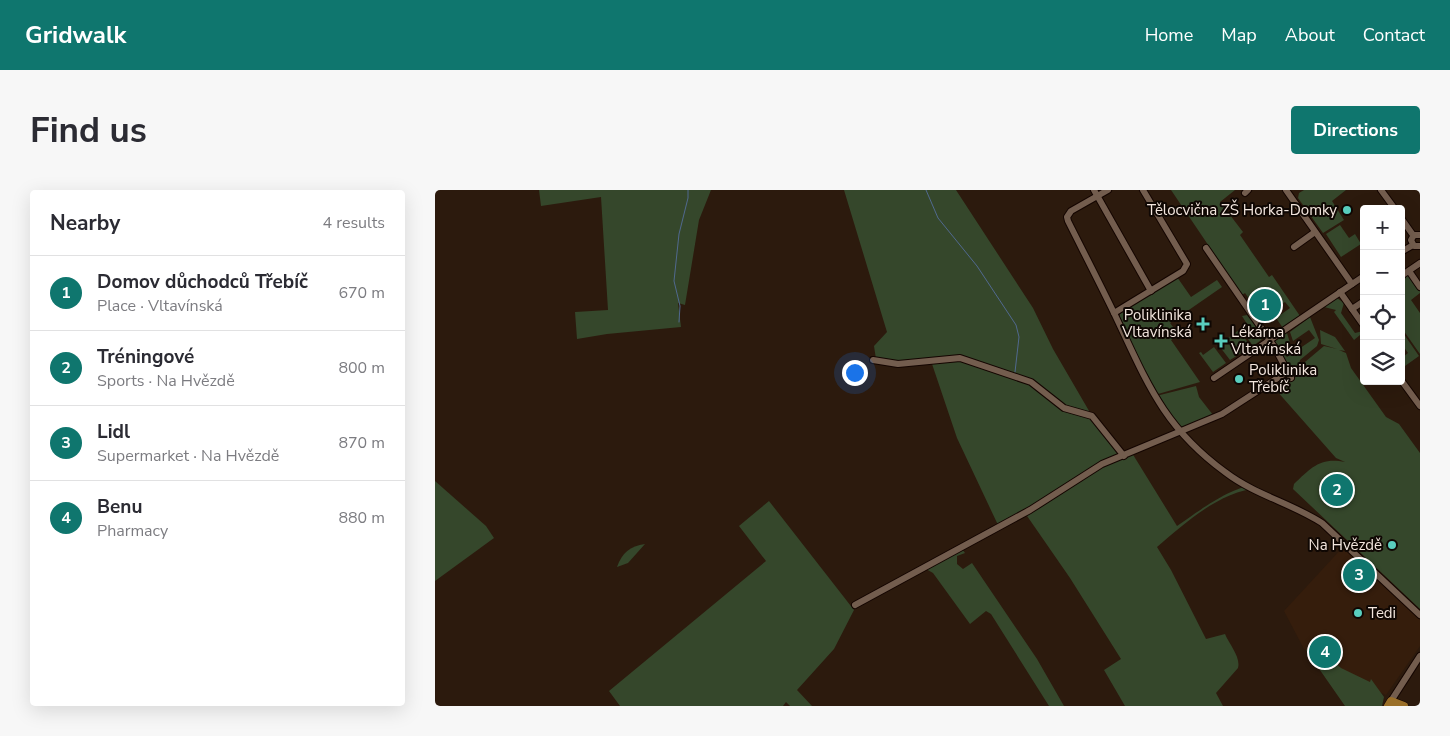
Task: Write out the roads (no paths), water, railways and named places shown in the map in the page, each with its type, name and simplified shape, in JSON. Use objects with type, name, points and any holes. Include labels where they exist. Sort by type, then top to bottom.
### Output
[{"type":"main road","points":[[1390,704],[1404,706]]},
{"type":"street","points":[[1108,190],[1095,193],[1071,211],[1067,217],[1153,396],[1180,431],[1224,472],[1268,498],[1304,512],[1323,523],[1420,615]]},
{"type":"street","points":[[1114,313],[1183,271],[1187,264],[1143,190]]},
{"type":"street","points":[[1286,190],[1352,284]]},
{"type":"street","points":[[1381,190],[1392,205]]},
{"type":"street","points":[[1095,193],[1151,291]]},
{"type":"street","points":[[1405,222],[1417,235],[1411,240],[1416,245]]},
{"type":"street","points":[[1294,247],[1315,232]]},
{"type":"street","points":[[1206,248],[1270,340],[1291,378]]},
{"type":"street","points":[[1405,274],[1420,263]]},
{"type":"street","points":[[1409,271],[1420,287]]},
{"type":"street","points":[[1214,378],[1360,279]]},
{"type":"street","points":[[1340,292],[1360,320]]},
{"type":"street","points":[[1352,309],[1360,304]]},
{"type":"street","points":[[873,360],[898,364],[960,358],[1031,382],[1064,408],[1092,416],[1124,456]]},
{"type":"street","points":[[855,605],[1030,510],[1102,464],[1229,410],[1287,372]]},
{"type":"street","points":[[1405,385],[1420,406]]},
{"type":"street","points":[[1390,704],[1420,656]]},
{"type":"waterway","points":[[679,322],[680,306],[674,281],[679,234],[688,198],[688,190]]},
{"type":"waterway","points":[[926,190],[938,218],[977,266],[1016,325],[1019,337],[1015,372]]},
{"type":"place","name":"Tělocvična ZŠ Horka-Domky","points":[[1347,210]]},
{"type":"place","name":"Domov důchodců Třebíč","points":[[1265,305]]},
{"type":"place","name":"Poliklinika Vltavínská","points":[[1203,324]]},
{"type":"place","name":"Lékárna Vltavínská","points":[[1221,341]]},
{"type":"place","name":"Poliklinika Třebíč","points":[[1239,379]]},
{"type":"place","name":"Tréningové","points":[[1337,490]]},
{"type":"place","name":"Na Hvězdě","points":[[1392,545]]},
{"type":"place","name":"Lidl","points":[[1359,575]]},
{"type":"place","name":"Tedi","points":[[1358,613]]},
{"type":"place","name":"Benu","points":[[1325,652]]}]
